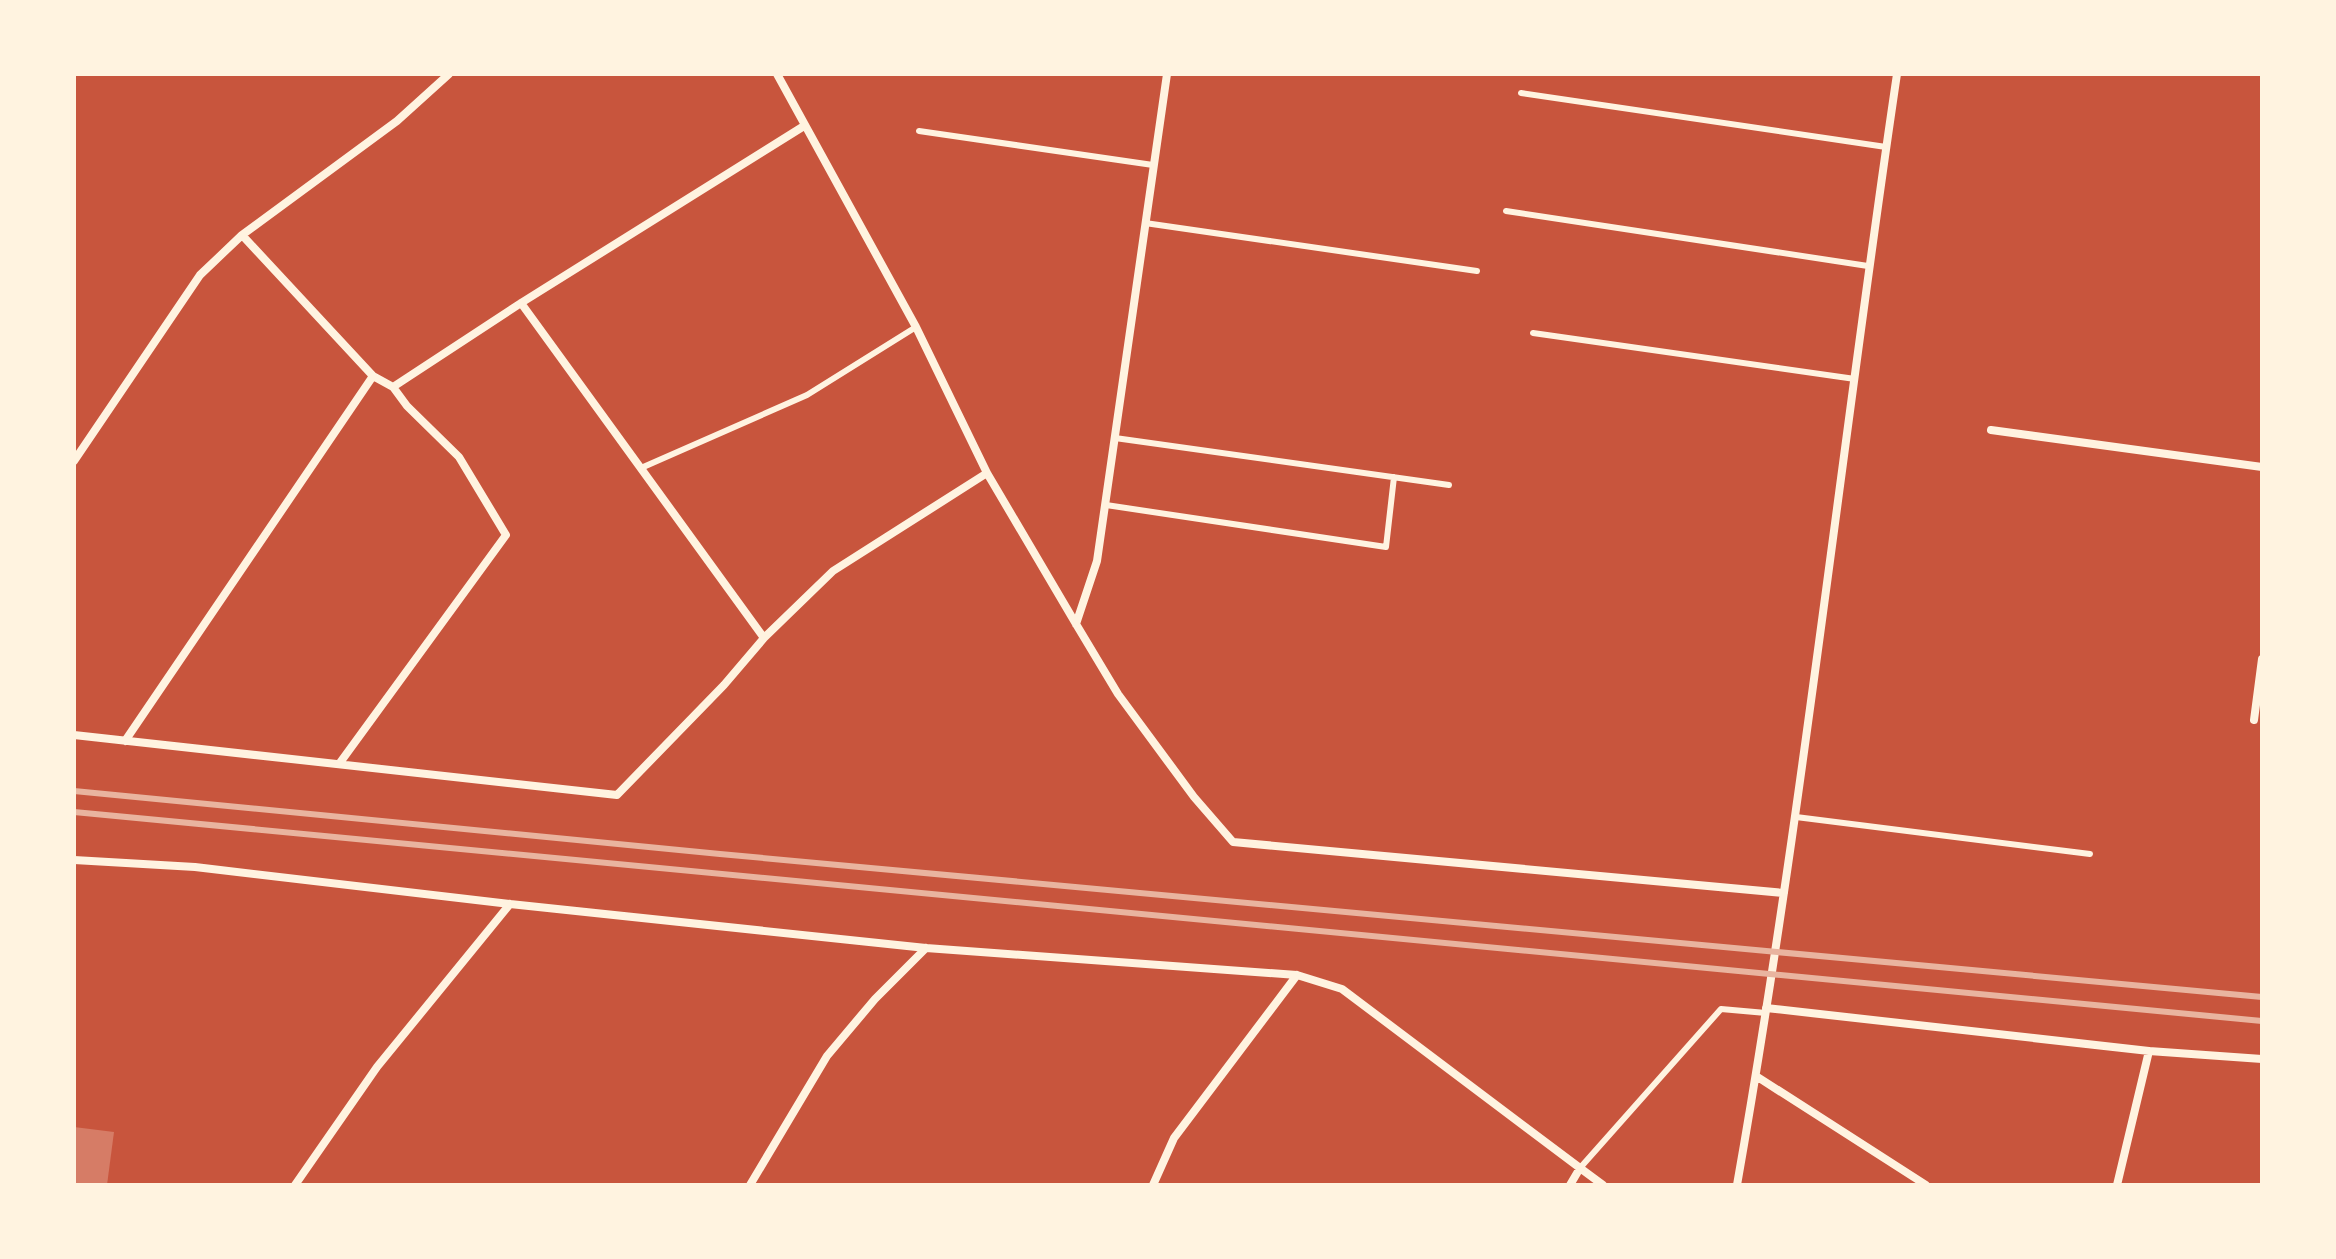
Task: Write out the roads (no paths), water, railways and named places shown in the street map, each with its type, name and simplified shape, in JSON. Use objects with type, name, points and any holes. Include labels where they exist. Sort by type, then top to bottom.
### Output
[{"type":"street","points":[[74,461],[200,275],[242,235],[397,121],[449,74]]},
{"type":"street","points":[[777,74],[916,327],[987,473],[1076,624],[1118,694],[1194,797],[1233,842],[1784,893]]},
{"type":"street","points":[[1076,624],[1097,561],[1167,74]]},
{"type":"street","points":[[1737,1185],[1796,817],[1868,266],[1897,74]]},
{"type":"street","points":[[393,387],[804,126]]},
{"type":"street","points":[[242,235],[373,376],[393,387],[407,406],[459,457],[506,535],[339,764]]},
{"type":"street","points":[[521,303],[764,638]]},
{"type":"street","points":[[125,741],[373,376]]},
{"type":"street","points":[[1991,430],[2262,467]]},
{"type":"street","points":[[74,735],[617,795],[724,685],[764,638],[833,571],[987,473]]},
{"type":"street","points":[[2254,720],[2262,659]]},
{"type":"street","points":[[74,860],[195,867],[926,948],[1297,975],[1342,989],[1603,1185]]},
{"type":"street","points":[[295,1185],[377,1067],[510,904]]},
{"type":"street","points":[[750,1185],[827,1056],[875,999],[926,948]]},
{"type":"street","points":[[1153,1185],[1174,1138],[1297,975]]},
{"type":"street","points":[[1766,1010],[2149,1051],[2262,1059]]},
{"type":"street","points":[[2117,1185],[2149,1051]]},
{"type":"street","points":[[1756,1076],[1926,1185]]},
{"type":"street","points":[[1570,1185],[1580,1168]]},
{"type":"lane","points":[[1521,93],[1886,147]]},
{"type":"lane","points":[[919,131],[1153,165]]},
{"type":"lane","points":[[1506,211],[1868,266]]},
{"type":"lane","points":[[1145,223],[1477,271]]},
{"type":"lane","points":[[641,468],[807,395],[916,327]]},
{"type":"lane","points":[[1533,333],[1855,379]]},
{"type":"lane","points":[[1115,438],[1449,485]]},
{"type":"lane","points":[[1106,505],[1386,547],[1394,477]]},
{"type":"lane","points":[[1796,817],[2090,854]]},
{"type":"lane","points":[[1580,1168],[1721,1009],[1766,1010]]},
{"type":"railway","points":[[74,791],[2262,997]]},
{"type":"railway","points":[[74,812],[2262,1021]]}]
